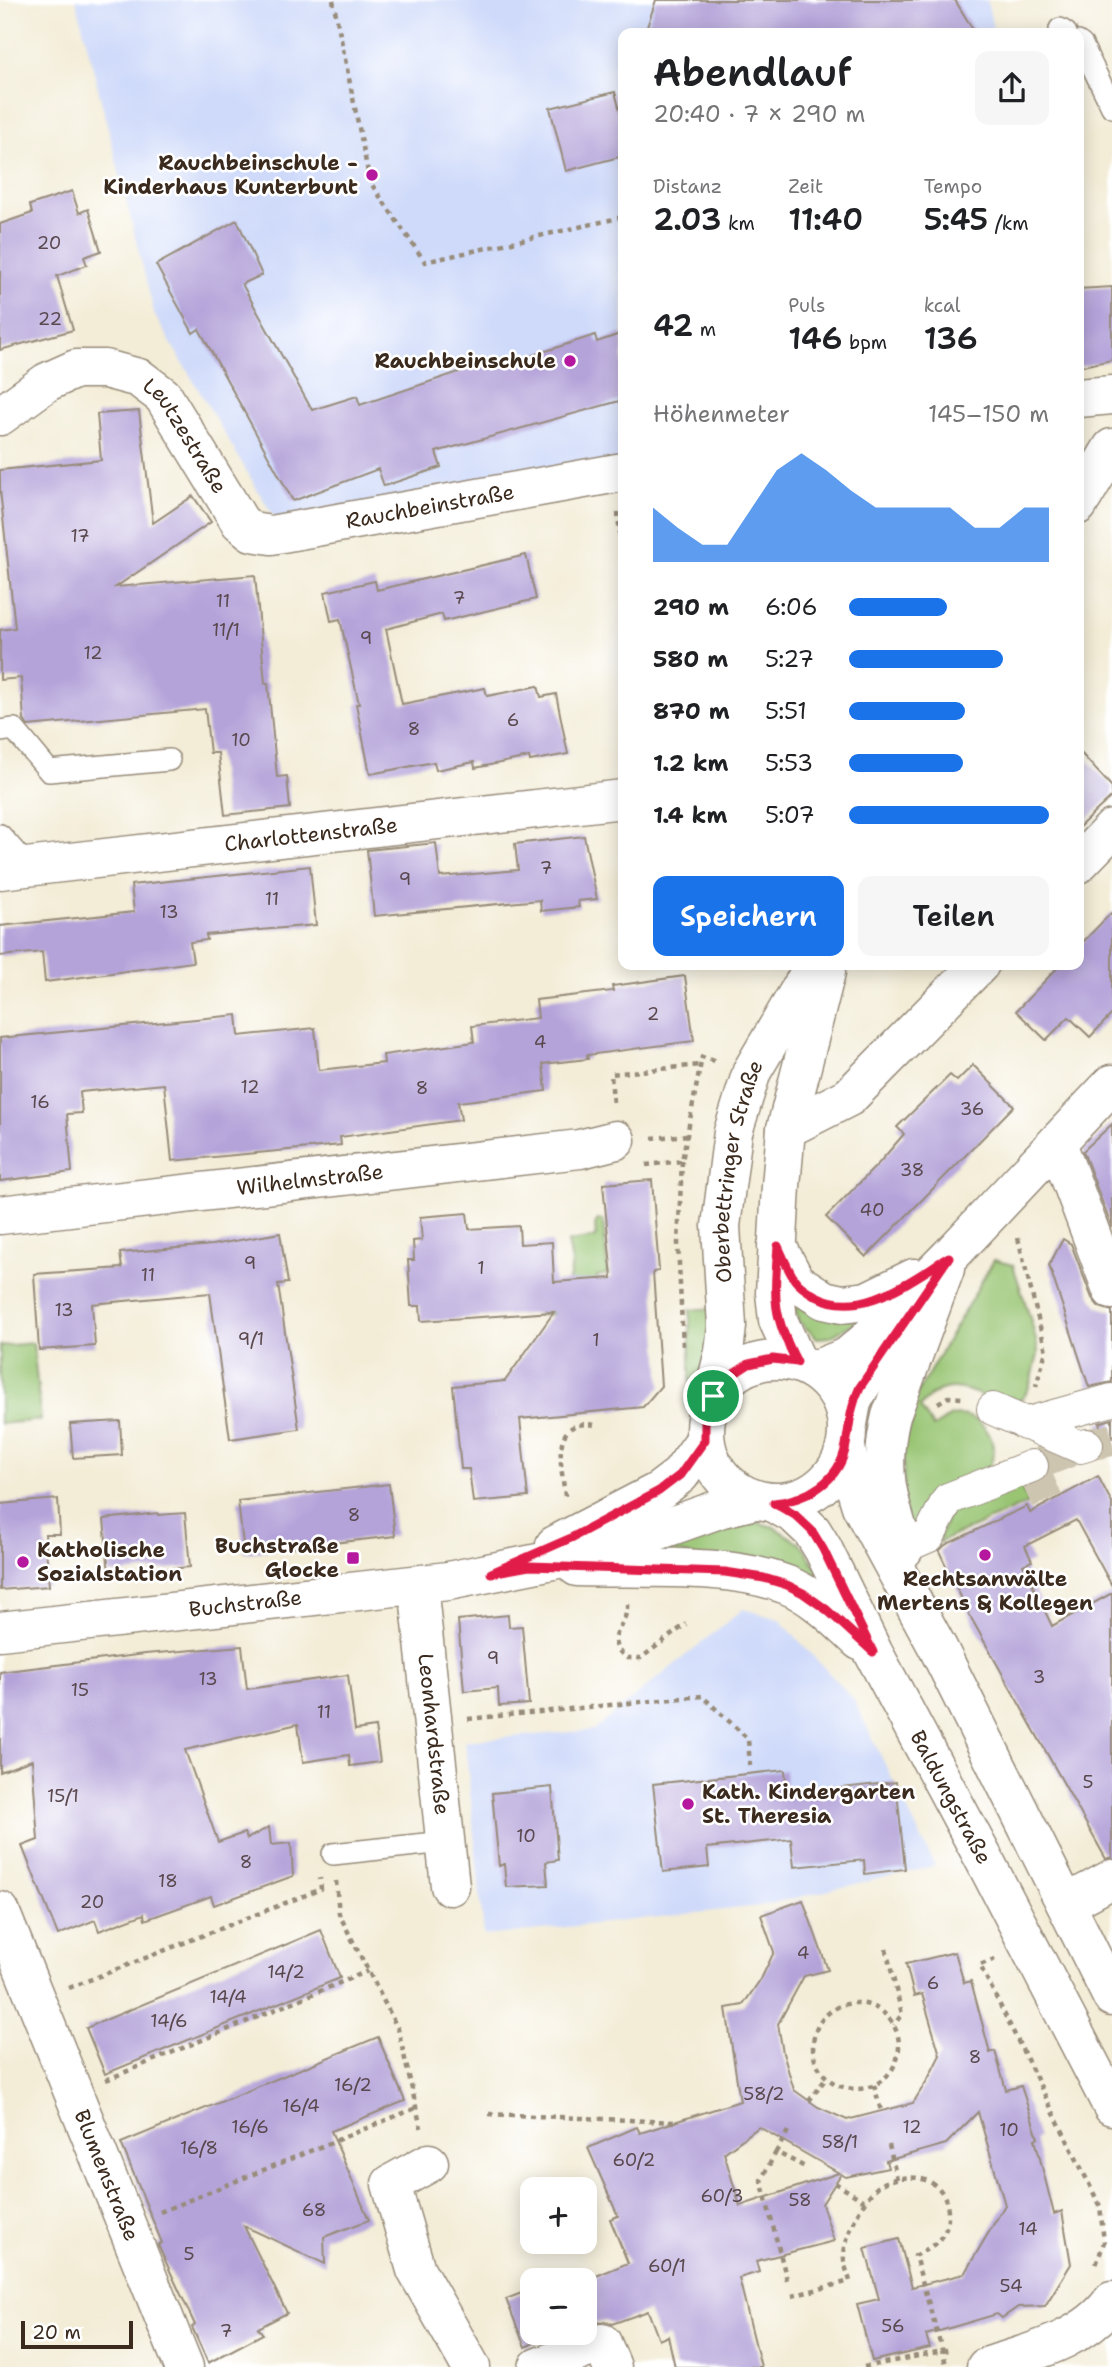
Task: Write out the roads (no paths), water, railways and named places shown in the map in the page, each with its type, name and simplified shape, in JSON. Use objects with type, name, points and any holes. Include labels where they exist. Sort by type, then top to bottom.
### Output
[{"type":"street","name":"Leutzestraße","points":[[0,416],[47,382],[76,369],[105,369],[139,377],[163,396],[240,522]]},
{"type":"street","points":[[1084,397],[1112,395]]},
{"type":"street","points":[[1084,495],[1112,448]]},
{"type":"street","name":"Rauchbeinstraße","points":[[240,522],[253,532],[271,536],[618,472]]},
{"type":"street","name":"Charlottenstraße","points":[[14,869],[618,800]]},
{"type":"street","points":[[1084,858],[1112,830]]},
{"type":"street","name":"Oberbettringer Straße","points":[[713,1396],[724,1352],[727,1326],[721,1226],[733,1132],[752,1071],[811,970]]},
{"type":"street","name":"Oberbettringer Straße","points":[[806,1366],[778,1320],[775,1293],[786,1129],[817,1000],[827,970]]},
{"type":"street","points":[[786,1129],[849,1097],[974,970]]},
{"type":"street","points":[[949,1257],[860,1387],[852,1402],[839,1465],[827,1481],[812,1493],[793,1501],[764,1501],[736,1491],[721,1477],[710,1460],[705,1440],[705,1417],[713,1396],[729,1377],[749,1364],[773,1359],[806,1366],[835,1364],[856,1350],[949,1257],[1112,1084]]},
{"type":"street","name":"Wilhelmstraße","points":[[0,1215],[580,1149],[616,1140]]},
{"type":"street","points":[[1057,1143],[1112,1290]]},
{"type":"street","points":[[778,1246],[796,1282],[824,1300],[842,1304],[867,1301],[888,1292],[949,1257]]},
{"type":"street","points":[[938,1648],[926,1595],[905,1552],[888,1499],[884,1472],[886,1439],[891,1416],[949,1257]]},
{"type":"street","points":[[806,1366],[831,1385],[842,1403],[850,1470],[861,1506],[938,1648],[1112,1997]]},
{"type":"street","points":[[1025,1424],[1112,1400]]},
{"type":"street","points":[[993,1409],[1080,1447],[1087,1446]]},
{"type":"street","points":[[915,1542],[929,1536],[948,1499],[1021,1470],[1025,1424]]},
{"type":"street","name":"Buchstraße","points":[[491,1573],[571,1538],[659,1491],[680,1475],[705,1440]]},
{"type":"street","name":"Buchstraße","points":[[0,1631],[418,1585],[491,1573],[603,1550],[722,1508],[764,1501]]},
{"type":"street","name":"Baldungstraße","points":[[764,1501],[795,1515],[812,1531],[823,1549],[873,1652],[1112,2106]]},
{"type":"street","points":[[529,1566],[725,1572],[764,1578],[803,1593],[827,1610],[873,1652]]},
{"type":"street","name":"Leonhardstraße","points":[[418,1585],[450,1886]]},
{"type":"street","points":[[1066,1904],[1112,1880]]},
{"type":"street","name":"Blumenstraße","points":[[0,1911],[184,2367]]},
{"type":"street","points":[[429,2163],[391,2184],[416,2270],[471,2367]]},
{"type":"street","points":[[985,2367],[1031,2351],[1087,2326],[1105,2312],[1112,2301]]},
{"type":"street","points":[[538,2367],[602,2343],[612,2367]]},
{"type":"lane","points":[[1084,49],[1112,107]]},
{"type":"lane","points":[[0,731],[14,729],[49,771],[169,760]]},
{"type":"lane","points":[[0,835],[14,869]]},
{"type":"lane","points":[[333,1854],[444,1842]]},
{"type":"tunnel","points":[[1087,1445],[1112,1440]]},
{"type":"tunnel","points":[[1047,1501],[1032,1466],[1080,1447]]},
{"type":"place","name":"Rauchbeinschule - Kinderhaus Kunterbunt","points":[[372,175]]},
{"type":"place","name":"Rauchbeinschule","points":[[570,361]]},
{"type":"place","name":"Rechtsanwälte Mertens & Kollegen","points":[[985,1555]]},
{"type":"place","name":"Buchstraße Glocke","points":[[353,1558]]},
{"type":"place","name":"Katholische Sozialstation","points":[[23,1562]]},
{"type":"place","name":"Kath. Kindergarten St. Theresia","points":[[688,1804]]}]
